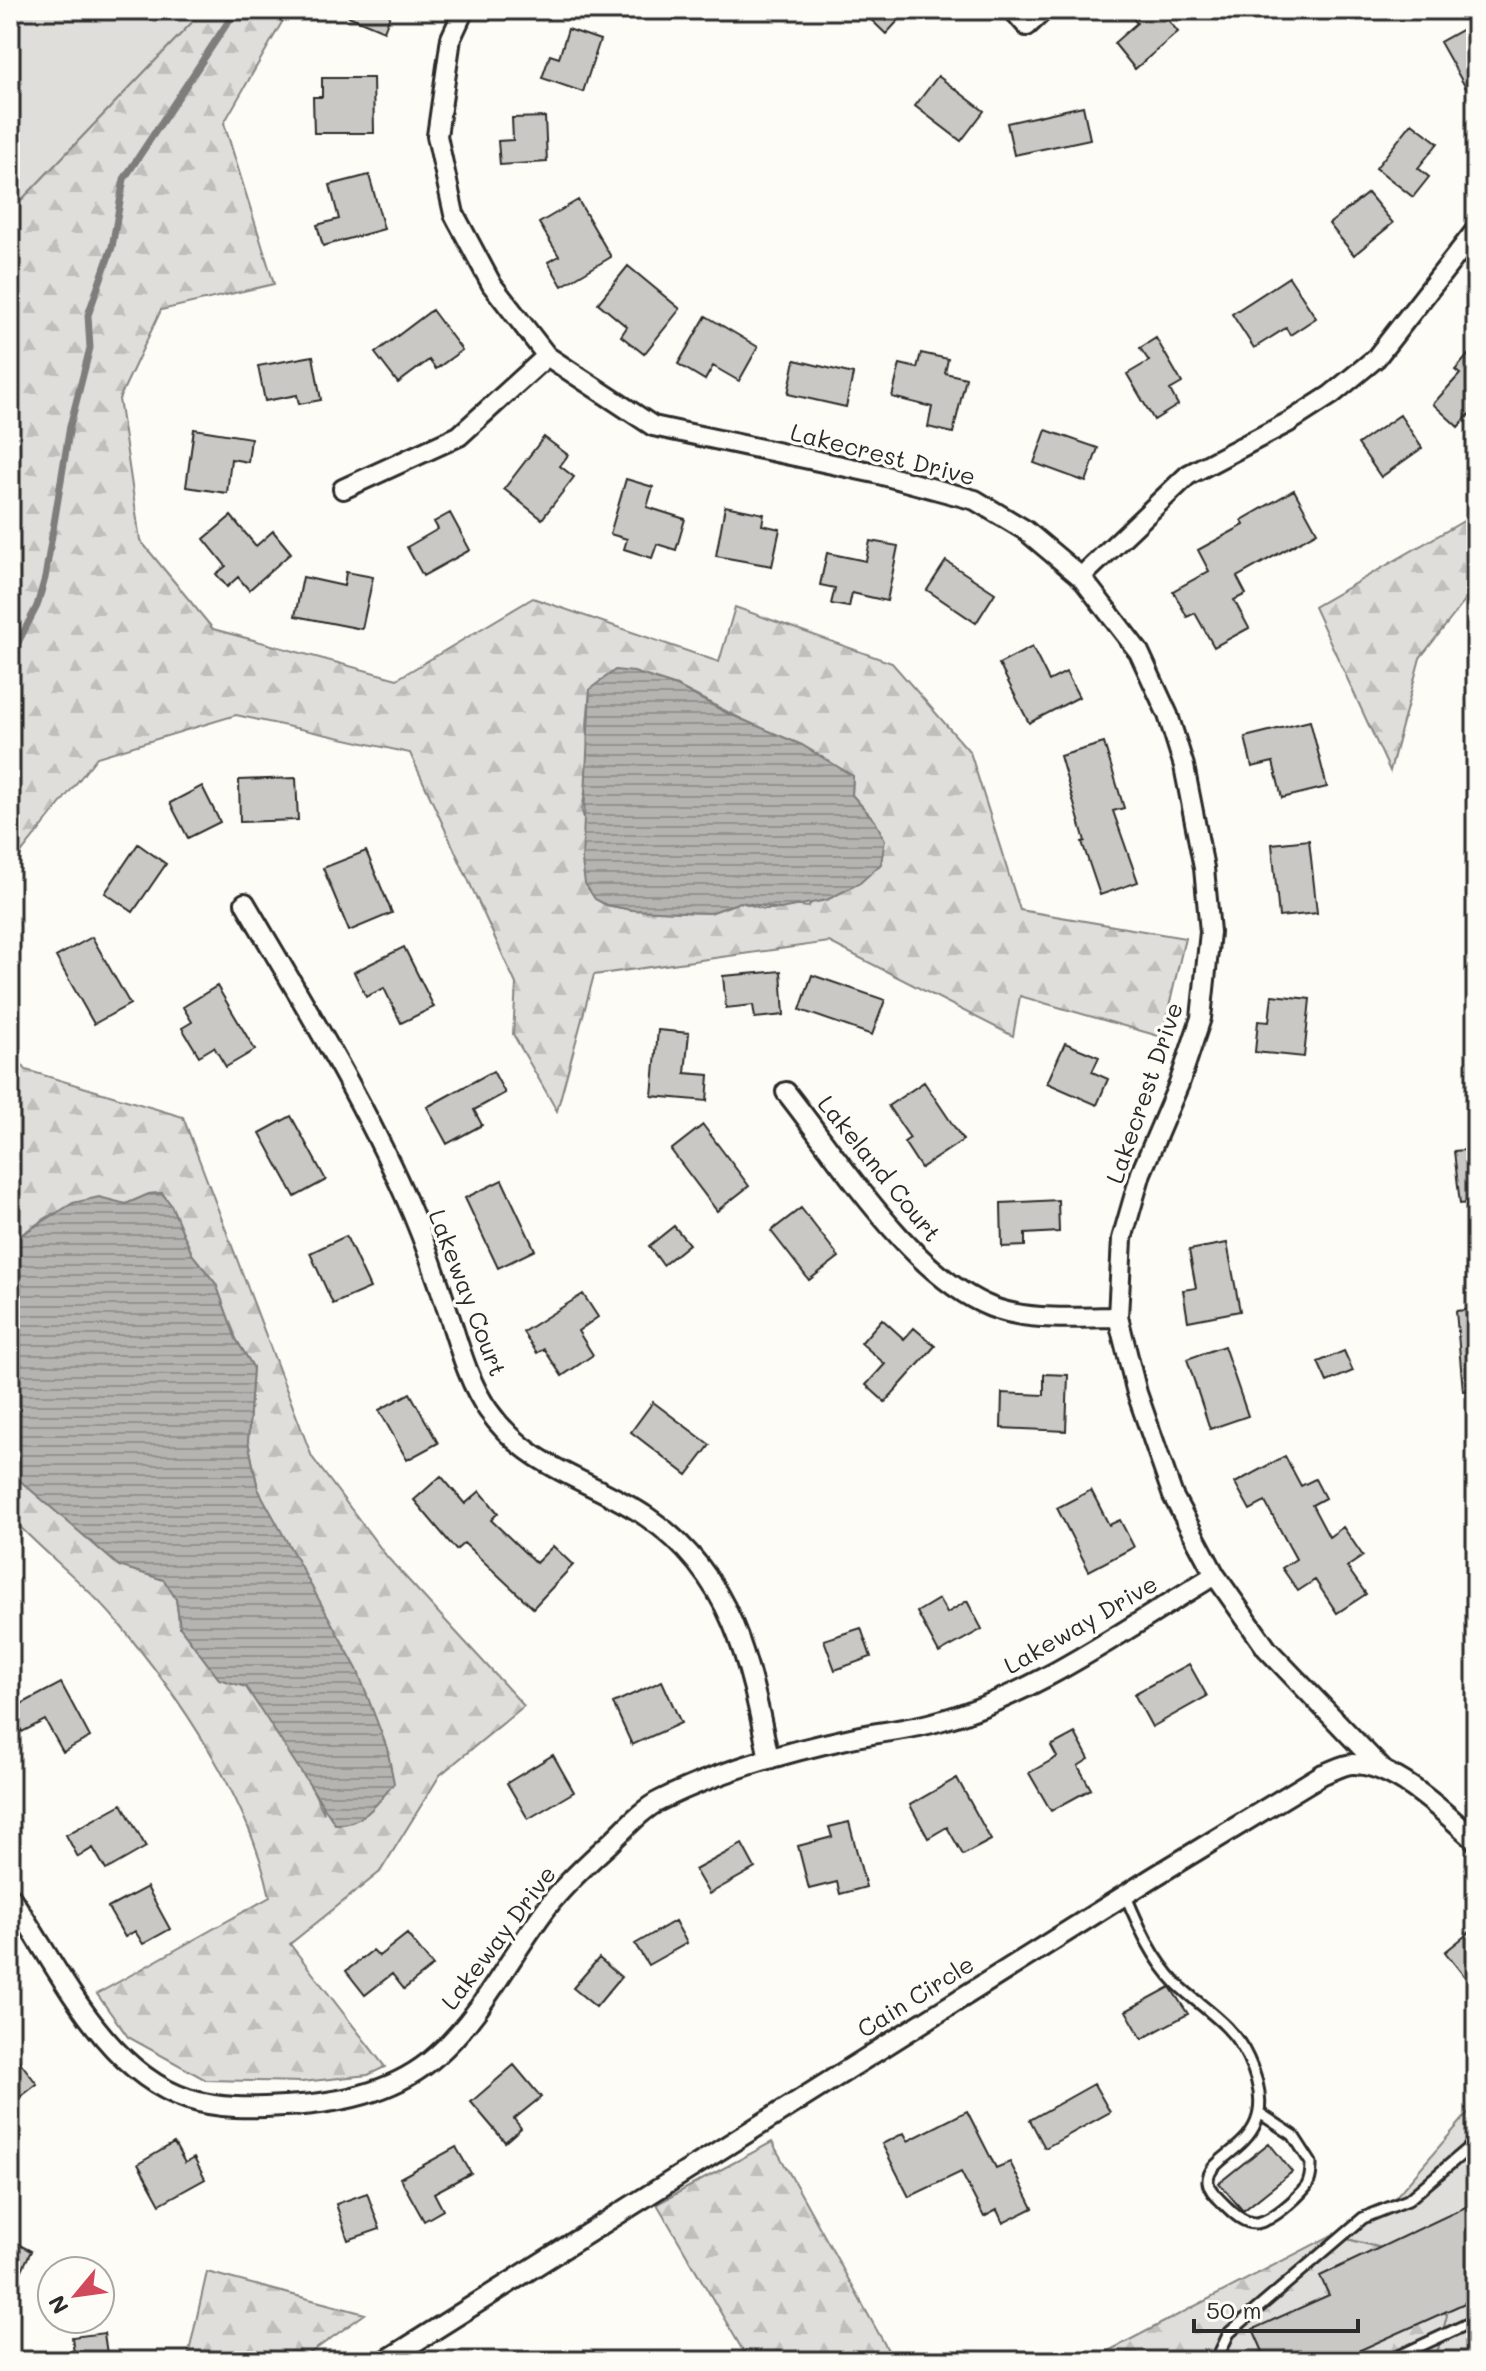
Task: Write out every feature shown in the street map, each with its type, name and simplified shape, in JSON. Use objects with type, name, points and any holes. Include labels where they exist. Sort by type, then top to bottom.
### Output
[{"type":"street","name":"Lakecrest Drive","points":[[464,10],[451,38],[437,136],[454,214],[492,285],[547,356],[653,426],[875,473],[975,500],[1025,530],[1081,577],[1139,652],[1168,715],[1184,766],[1204,868],[1210,932],[1201,1018],[1179,1084],[1141,1173],[1122,1239],[1118,1317],[1137,1393],[1173,1496],[1215,1575],[1267,1649],[1385,1772]]},
{"type":"street","points":[[1013,10],[1027,26],[1044,10]]},
{"type":"street","points":[[1081,577],[1188,475],[1289,422],[1331,395],[1376,358],[1476,230]]},
{"type":"street","points":[[343,489],[459,436],[547,356]]},
{"type":"street","name":"Lakeway Court","points":[[245,903],[355,1092],[399,1184],[438,1280],[462,1354],[486,1409],[511,1437],[546,1464],[648,1517],[693,1558],[733,1617],[752,1678],[769,1759]]},
{"type":"street","name":"Lakeland Court","points":[[786,1092],[911,1251],[952,1286],[991,1307],[1034,1317],[1118,1317]]},
{"type":"street","name":"Lakeway Drive","points":[[10,1896],[112,2051],[153,2083],[189,2099],[237,2108],[314,2105],[373,2092],[406,2077],[437,2056],[471,2017],[553,1900],[598,1853],[656,1802],[737,1767],[933,1723],[992,1702],[1048,1674],[1215,1575]]},
{"type":"street","name":"Cain Circle","points":[[385,2361],[1125,1894],[1323,1774],[1352,1763],[1385,1772],[1434,1803],[1476,1841]]},
{"type":"lane","points":[[1125,1894],[1143,1935],[1168,1974],[1227,2024],[1250,2060],[1261,2114],[1251,2135],[1213,2169],[1208,2178],[1209,2187],[1228,2208],[1244,2221],[1256,2223],[1268,2220],[1306,2186],[1311,2163],[1293,2135],[1261,2114]]},
{"type":"lane","points":[[1224,2361],[1220,2352],[1229,2333],[1363,2218],[1408,2200],[1476,2142]]},
{"type":"lane","points":[[1388,2361],[1476,2320]]},
{"type":"green space","points":[[10,10],[204,10],[10,212]]},
{"type":"green space","points":[[204,10],[289,10],[224,123],[274,284],[161,310],[119,399],[140,540],[213,629],[397,679],[533,598],[719,662],[735,607],[892,663],[970,752],[1020,910],[1185,938],[1162,1037],[1020,996],[1013,1036],[829,942],[594,975],[557,1111],[513,1034],[516,984],[410,753],[236,715],[97,757],[12,865],[10,884],[10,212]],"holes":[[[677,686],[853,776],[852,795],[875,821],[808,907],[791,905],[764,909],[740,902],[710,913],[632,910],[606,905],[582,811],[589,767],[587,725],[590,689]]]},
{"type":"green space","points":[[1476,514],[1476,587],[1420,658],[1390,771],[1314,607]]},
{"type":"green space","points":[[10,1048],[26,1070],[183,1117],[312,1457],[388,1558],[524,1706],[440,1775],[380,1872],[290,1944],[385,2067],[368,2075],[302,2082],[206,2080],[128,2037],[97,1994],[270,1897],[246,1823],[208,1749],[163,1680],[114,1618],[10,1516],[10,1472],[119,1565],[164,1580],[176,1599],[180,1627],[219,1679],[246,1687],[306,1776],[324,1813],[282,1540],[258,1489],[248,1441],[253,1367],[236,1339],[216,1284],[192,1254],[171,1205],[162,1193],[149,1194],[126,1204],[112,1202],[52,1214],[10,1242]]},
{"type":"green space","points":[[1476,2104],[1476,2361],[1435,2361],[1447,2314],[1393,2251],[1332,2235],[1387,2207]]},
{"type":"green space","points":[[772,2142],[894,2361],[749,2361],[657,2204]]},
{"type":"green space","points":[[1332,2235],[1392,2251],[1447,2315],[1435,2361],[1182,2361],[1180,2357],[1173,2361],[1089,2361]]},
{"type":"green space","points":[[207,2272],[365,2314],[299,2361],[187,2361]]},
{"type":"shaded area","points":[[615,670],[634,672],[677,686],[727,713],[802,745],[853,776],[852,795],[875,821],[885,840],[881,864],[860,883],[827,900],[780,909],[740,902],[710,913],[632,910],[606,905],[595,899],[585,884],[582,861],[590,689]]},
{"type":"shaded area","points":[[162,1193],[171,1205],[192,1254],[216,1284],[236,1339],[253,1367],[248,1441],[258,1489],[357,1669],[387,1748],[394,1783],[369,1812],[345,1824],[335,1824],[246,1687],[219,1679],[180,1627],[176,1599],[164,1580],[119,1566],[10,1472],[10,1242],[73,1203],[99,1197],[126,1204],[149,1194]]},
{"type":"building","points":[[334,10],[392,10],[384,31]]},
{"type":"building","points":[[861,10],[908,10],[886,34]]},
{"type":"building","points":[[1126,10],[1160,10],[1178,32],[1135,69],[1114,43],[1137,23]]},
{"type":"building","points":[[1476,22],[1476,106],[1440,42]]},
{"type":"building","points":[[568,29],[600,40],[583,92],[542,78],[550,55],[559,58]]},
{"type":"building","points":[[938,76],[984,111],[961,141],[915,106]]},
{"type":"building","points":[[322,78],[373,78],[374,133],[314,133],[313,97],[322,97]]},
{"type":"building","points":[[1083,106],[1090,139],[1014,155],[1007,123]]},
{"type":"building","points":[[545,117],[547,162],[500,165],[498,141],[513,140],[512,118]]},
{"type":"building","points":[[1412,123],[1438,143],[1418,168],[1429,177],[1413,197],[1376,168]]},
{"type":"building","points":[[369,175],[384,229],[323,246],[317,225],[339,219],[330,185]]},
{"type":"building","points":[[1368,193],[1393,223],[1354,255],[1329,224]]},
{"type":"building","points":[[578,200],[611,257],[562,286],[548,262],[559,256],[539,223]]},
{"type":"building","points":[[628,266],[680,309],[644,354],[621,336],[627,327],[598,303]]},
{"type":"building","points":[[1289,277],[1316,318],[1290,335],[1286,328],[1254,348],[1232,314]]},
{"type":"building","points":[[432,310],[462,350],[436,369],[429,360],[398,383],[375,353]]},
{"type":"building","points":[[706,316],[758,347],[739,381],[713,366],[705,380],[678,364]]},
{"type":"building","points":[[1156,338],[1182,383],[1170,390],[1178,405],[1154,420],[1127,374],[1149,361],[1140,348]]},
{"type":"building","points":[[1476,346],[1476,407],[1458,427],[1433,404],[1460,374],[1455,370]]},
{"type":"building","points":[[921,353],[948,359],[945,373],[966,378],[953,433],[928,427],[932,407],[892,397],[900,364],[917,368]]},
{"type":"building","points":[[313,356],[321,400],[299,404],[297,395],[265,401],[258,366]]},
{"type":"building","points":[[795,360],[853,374],[846,407],[788,394]]},
{"type":"building","points":[[1400,415],[1422,448],[1381,477],[1358,444]]},
{"type":"building","points":[[194,429],[251,438],[248,462],[231,459],[227,493],[186,487]]},
{"type":"building","points":[[1046,430],[1098,448],[1086,482],[1034,463]]},
{"type":"building","points":[[544,437],[568,455],[560,466],[574,477],[542,519],[504,489]]},
{"type":"building","points":[[626,479],[653,487],[647,507],[685,519],[676,550],[657,544],[652,558],[624,549],[627,539],[610,534]]},
{"type":"building","points":[[1294,490],[1317,532],[1237,577],[1246,594],[1234,600],[1249,628],[1214,647],[1195,613],[1187,617],[1173,591],[1209,571],[1198,550],[1244,525],[1242,520]]},
{"type":"building","points":[[725,506],[764,514],[762,525],[780,529],[772,566],[716,556]]},
{"type":"building","points":[[450,513],[470,550],[423,576],[407,547],[438,529],[434,522]]},
{"type":"building","points":[[231,516],[256,546],[273,531],[291,553],[249,590],[238,577],[227,587],[216,574],[226,566],[204,539]]},
{"type":"building","points":[[870,541],[898,546],[887,601],[852,593],[849,607],[831,604],[835,588],[820,585],[827,553],[866,561]]},
{"type":"building","points":[[946,561],[995,593],[976,623],[927,590]]},
{"type":"building","points":[[346,572],[373,577],[362,629],[295,616],[303,577],[344,586]]},
{"type":"building","points":[[1032,647],[1049,681],[1066,672],[1079,697],[1029,723],[999,664]]},
{"type":"building","points":[[1310,721],[1327,787],[1282,798],[1273,762],[1252,767],[1245,737]]},
{"type":"building","points":[[1104,743],[1124,808],[1113,811],[1138,882],[1100,895],[1082,842],[1085,841],[1060,756]]},
{"type":"building","points":[[296,778],[298,820],[240,822],[239,780]]},
{"type":"building","points":[[202,786],[220,822],[188,838],[170,803]]},
{"type":"building","points":[[1309,840],[1317,913],[1279,917],[1272,844]]},
{"type":"building","points":[[138,844],[166,864],[133,912],[105,893]]},
{"type":"building","points":[[366,851],[392,913],[349,931],[323,868]]},
{"type":"building","points":[[92,937],[130,1004],[94,1024],[56,957]]},
{"type":"building","points":[[404,947],[434,1007],[401,1023],[384,988],[366,997],[354,972]]},
{"type":"building","points":[[781,971],[784,1015],[755,1018],[753,1005],[726,1008],[723,976]]},
{"type":"building","points":[[812,975],[885,1000],[872,1035],[800,1010]]},
{"type":"building","points":[[217,986],[255,1050],[226,1067],[214,1047],[199,1056],[182,1028],[192,1022],[183,1007]]},
{"type":"building","points":[[1272,995],[1310,999],[1304,1057],[1255,1052],[1258,1021],[1269,1022]]},
{"type":"building","points":[[658,1030],[689,1033],[685,1073],[709,1075],[707,1101],[652,1096]]},
{"type":"building","points":[[1065,1043],[1099,1057],[1092,1072],[1108,1079],[1097,1105],[1047,1083]]},
{"type":"building","points":[[493,1071],[505,1093],[474,1110],[482,1125],[447,1144],[427,1107]]},
{"type":"building","points":[[924,1082],[963,1140],[921,1168],[904,1142],[910,1138],[888,1106]]},
{"type":"building","points":[[291,1116],[326,1180],[295,1197],[260,1133]]},
{"type":"building","points":[[703,1125],[749,1186],[717,1211],[671,1150]]},
{"type":"building","points":[[1476,1149],[1476,1202],[1460,1204],[1454,1151]]},
{"type":"building","points":[[502,1180],[535,1250],[498,1268],[465,1198]]},
{"type":"building","points":[[1058,1200],[1059,1232],[1025,1234],[1025,1246],[1002,1247],[1001,1203]]},
{"type":"building","points":[[801,1208],[839,1257],[809,1280],[771,1231]]},
{"type":"building","points":[[674,1226],[689,1244],[663,1265],[649,1246]]},
{"type":"building","points":[[346,1236],[370,1288],[333,1304],[310,1253]]},
{"type":"building","points":[[1227,1243],[1240,1311],[1188,1321],[1183,1290],[1196,1288],[1189,1250]]},
{"type":"building","points":[[583,1294],[598,1317],[578,1331],[593,1355],[562,1376],[544,1349],[537,1353],[523,1332]]},
{"type":"building","points":[[1476,1309],[1476,1390],[1463,1391],[1456,1311]]},
{"type":"building","points":[[882,1319],[904,1339],[914,1328],[935,1346],[885,1402],[866,1385],[885,1364],[861,1343]]},
{"type":"building","points":[[1224,1346],[1248,1416],[1210,1429],[1187,1359]]},
{"type":"building","points":[[1344,1351],[1353,1371],[1327,1382],[1318,1362]]},
{"type":"building","points":[[1044,1374],[1068,1375],[1066,1431],[1001,1428],[1002,1393],[1044,1395]]},
{"type":"building","points":[[410,1393],[438,1443],[407,1460],[379,1410]]},
{"type":"building","points":[[653,1402],[710,1445],[687,1475],[631,1432]]},
{"type":"building","points":[[1285,1456],[1301,1486],[1315,1479],[1325,1498],[1312,1505],[1329,1537],[1343,1527],[1363,1556],[1347,1567],[1366,1594],[1337,1613],[1315,1580],[1298,1591],[1282,1568],[1296,1559],[1265,1502],[1250,1510],[1235,1483]]},
{"type":"building","points":[[441,1476],[465,1504],[480,1491],[498,1513],[491,1520],[536,1563],[553,1546],[573,1565],[533,1608],[464,1543],[456,1550],[414,1500]]},
{"type":"building","points":[[1091,1490],[1109,1525],[1120,1520],[1134,1547],[1089,1571],[1057,1508]]},
{"type":"building","points":[[939,1599],[947,1613],[967,1601],[982,1629],[939,1653],[917,1612]]},
{"type":"building","points":[[861,1628],[871,1657],[835,1670],[824,1640]]},
{"type":"building","points":[[1189,1664],[1207,1696],[1152,1727],[1134,1694]]},
{"type":"building","points":[[662,1681],[681,1723],[632,1745],[613,1703]]},
{"type":"building","points":[[61,1683],[90,1737],[63,1752],[45,1720],[22,1732],[10,1710]]},
{"type":"building","points":[[1075,1733],[1089,1759],[1078,1766],[1091,1789],[1051,1811],[1029,1773],[1057,1757],[1051,1746]]},
{"type":"building","points":[[553,1755],[574,1792],[528,1819],[507,1783]]},
{"type":"building","points":[[957,1778],[991,1840],[963,1855],[947,1827],[928,1838],[910,1805]]},
{"type":"building","points":[[122,1804],[146,1847],[106,1870],[93,1848],[78,1857],[66,1835]]},
{"type":"building","points":[[849,1822],[866,1887],[840,1894],[837,1882],[809,1889],[798,1846],[832,1837],[829,1827]]},
{"type":"building","points":[[742,1844],[755,1868],[709,1894],[695,1870]]},
{"type":"building","points":[[147,1887],[170,1929],[143,1944],[135,1931],[125,1937],[108,1908]]},
{"type":"building","points":[[675,1921],[687,1943],[648,1965],[635,1944]]},
{"type":"building","points":[[1476,1927],[1476,1991],[1445,1952]]},
{"type":"building","points":[[407,1934],[433,1966],[404,1989],[392,1974],[365,1995],[346,1971],[373,1950],[379,1956]]},
{"type":"building","points":[[599,1958],[621,1977],[596,2007],[573,1988]]},
{"type":"building","points":[[1170,1987],[1188,2014],[1142,2039],[1126,2011]]},
{"type":"building","points":[[10,2049],[37,2084],[10,2105]]},
{"type":"building","points":[[514,2065],[541,2097],[514,2119],[521,2128],[505,2142],[471,2102]]},
{"type":"building","points":[[1094,2084],[1110,2112],[1045,2148],[1030,2120]]},
{"type":"building","points":[[967,2111],[996,2168],[1010,2162],[1033,2208],[1003,2223],[997,2210],[984,2217],[961,2172],[909,2197],[882,2144],[904,2133],[908,2141]]},
{"type":"building","points":[[174,2143],[185,2163],[194,2158],[205,2179],[160,2204],[138,2164]]},
{"type":"building","points":[[1269,2143],[1292,2172],[1243,2211],[1219,2183]]},
{"type":"building","points":[[456,2147],[471,2173],[434,2193],[443,2210],[424,2221],[400,2178]]},
{"type":"building","points":[[367,2193],[380,2229],[348,2240],[336,2204]]},
{"type":"building","points":[[1476,2202],[1476,2298],[1336,2361],[1267,2361],[1253,2329],[1329,2295],[1320,2276]]},
{"type":"building","points":[[10,2240],[31,2251],[10,2295]]},
{"type":"building","points":[[104,2335],[108,2361],[75,2361],[72,2337]]},
{"type":"waterway","points":[[10,658],[37,606],[45,578],[70,426],[90,348],[88,315],[112,247],[124,179],[236,10]]}]
